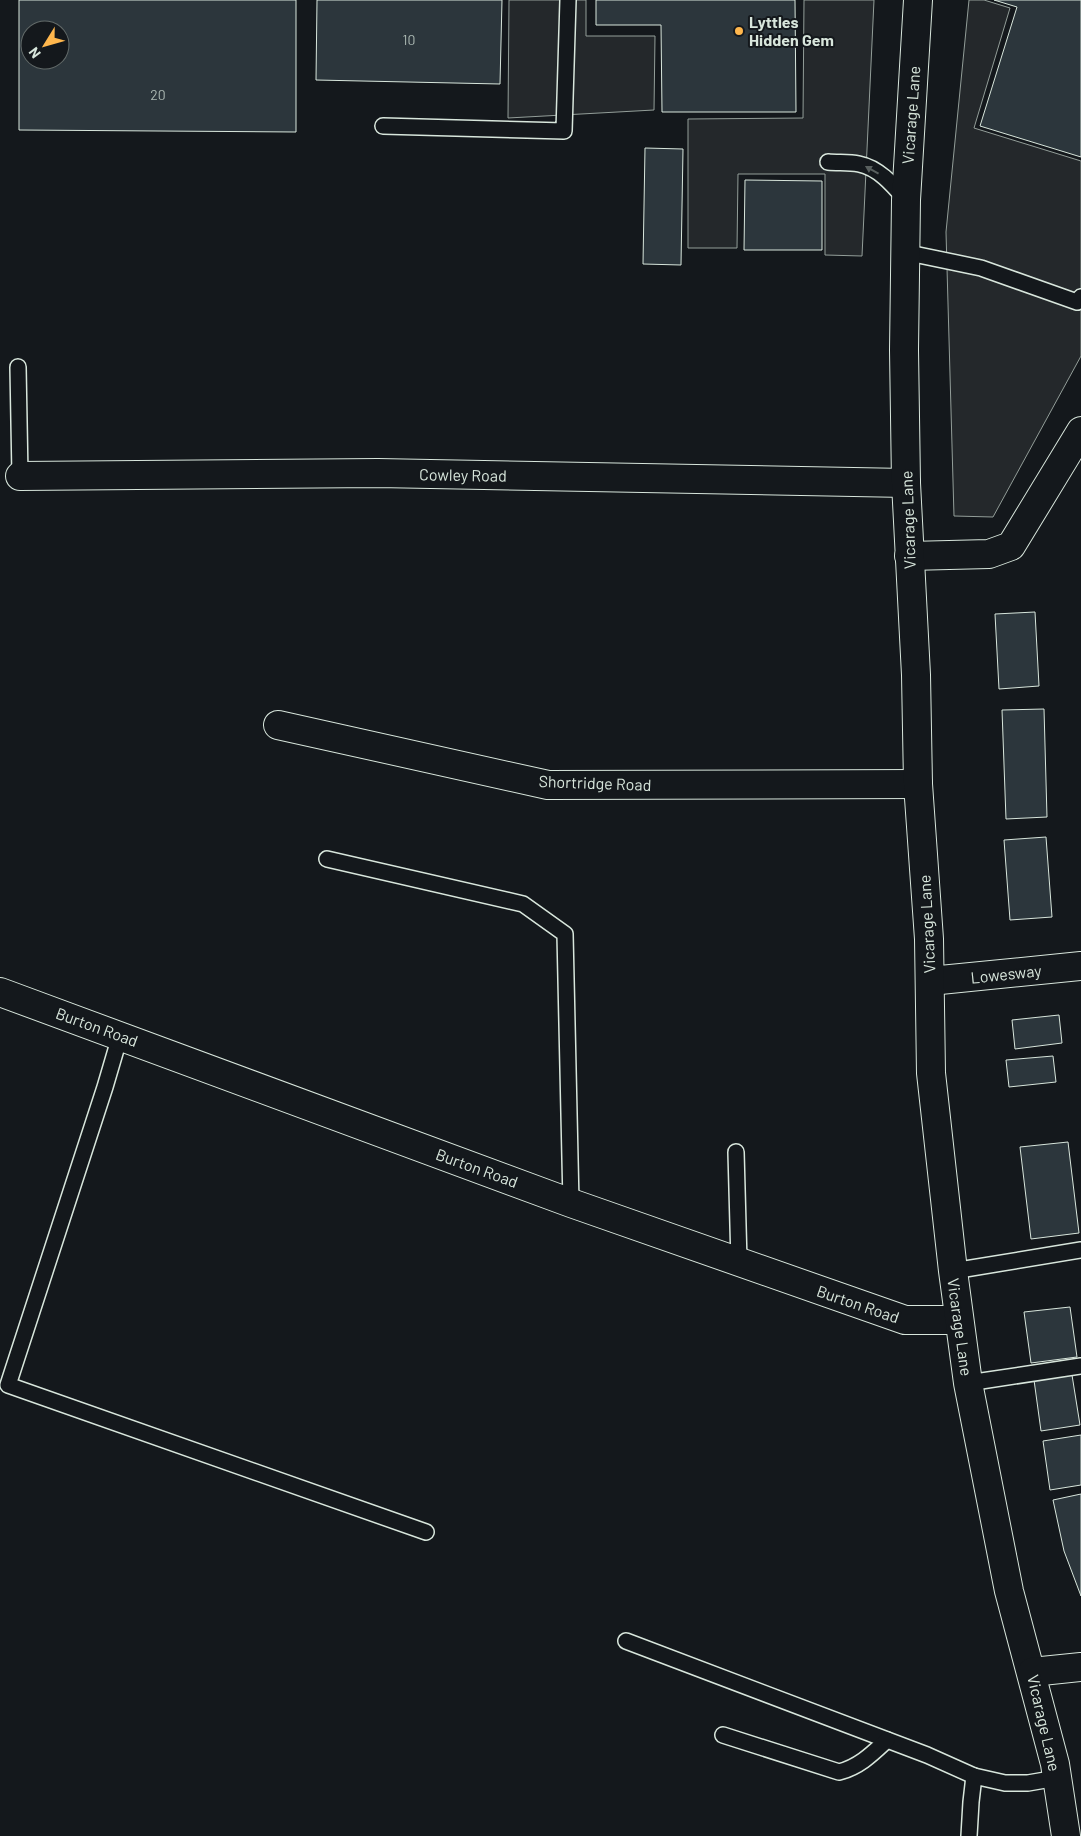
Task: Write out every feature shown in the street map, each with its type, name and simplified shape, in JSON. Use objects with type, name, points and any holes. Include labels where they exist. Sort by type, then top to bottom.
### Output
[{"type":"street","name":"Vicarage Lane","points":[[918,0],[906,200],[904,350],[906,483],[916,675],[918,784],[929,939],[931,1072],[953,1271],[968,1383],[1009,1591],[1055,1764],[1066,1836]]},
{"type":"street","points":[[909,556],[989,554],[1011,546],[1081,431]]},
{"type":"street","name":"Cowley Road","points":[[20,476],[378,473],[906,483]]},
{"type":"street","name":"Shortridge Road","points":[[278,725],[548,785],[918,784]]},
{"type":"street","name":"Lowesway","points":[[930,982],[1081,966]]},
{"type":"street","name":"Burton Road","points":[[0,992],[571,1203],[905,1320],[959,1320]]},
{"type":"street","points":[[1032,1672],[1081,1667]]},
{"type":"lane","points":[[384,126],[564,131],[568,0]]},
{"type":"lane","points":[[828,162],[858,164],[870,168],[890,182],[906,200]]},
{"type":"lane","points":[[904,252],[980,268],[1077,302],[1081,297]]},
{"type":"lane","points":[[18,367],[20,476]]},
{"type":"lane","points":[[327,859],[523,904],[565,934],[571,1203]]},
{"type":"lane","points":[[120,1036],[106,1087],[8,1385],[426,1532]]},
{"type":"lane","points":[[736,1152],[739,1262]]},
{"type":"lane","points":[[953,1271],[1081,1250]]},
{"type":"lane","points":[[968,1383],[1081,1366]]},
{"type":"lane","points":[[626,1641],[927,1754],[974,1776],[1005,1783],[1028,1783],[1057,1778]]},
{"type":"lane","points":[[723,1735],[839,1772],[849,1770],[869,1757],[887,1740]]},
{"type":"lane","points":[[969,1836],[970,1802],[974,1776]]},
{"type":"shaded area","points":[[509,0],[586,0],[586,36],[655,36],[654,110],[508,118]]},
{"type":"shaded area","points":[[804,0],[874,0],[862,256],[825,255],[825,174],[738,174],[737,248],[688,248],[688,119],[803,118]]},
{"type":"shaded area","points":[[969,0],[984,0],[1010,8],[974,128],[1081,161],[1081,356],[993,517],[954,516],[946,232]]},
{"type":"building","points":[[19,0],[296,0],[296,132],[19,130]]},
{"type":"building","points":[[317,0],[502,0],[500,84],[316,80]]},
{"type":"building","points":[[596,0],[795,0],[796,112],[662,112],[661,25],[596,25]]},
{"type":"building","points":[[994,0],[1081,0],[1081,157],[980,126],[1017,7]]},
{"type":"building","points":[[645,148],[683,149],[681,265],[643,264]]},
{"type":"building","points":[[745,180],[822,181],[822,250],[744,250]]},
{"type":"building","points":[[1035,612],[1039,686],[999,689],[995,614]]},
{"type":"building","points":[[1044,709],[1047,817],[1006,819],[1002,710]]},
{"type":"building","points":[[1046,837],[1052,917],[1010,920],[1004,840]]},
{"type":"building","points":[[1059,1015],[1062,1043],[1015,1049],[1012,1020]]},
{"type":"building","points":[[1053,1056],[1056,1082],[1009,1087],[1006,1060]]},
{"type":"building","points":[[1068,1142],[1079,1233],[1031,1239],[1020,1147]]},
{"type":"building","points":[[1070,1307],[1077,1357],[1031,1363],[1024,1312]]},
{"type":"building","points":[[1072,1375],[1080,1425],[1041,1431],[1034,1380]]},
{"type":"building","points":[[1081,1435],[1081,1485],[1050,1490],[1043,1441]]},
{"type":"building","points":[[1081,1494],[1081,1596],[1064,1551],[1053,1500]]},
{"type":"place","name":"Lyttles Hidden Gem","points":[[739,31]]}]
